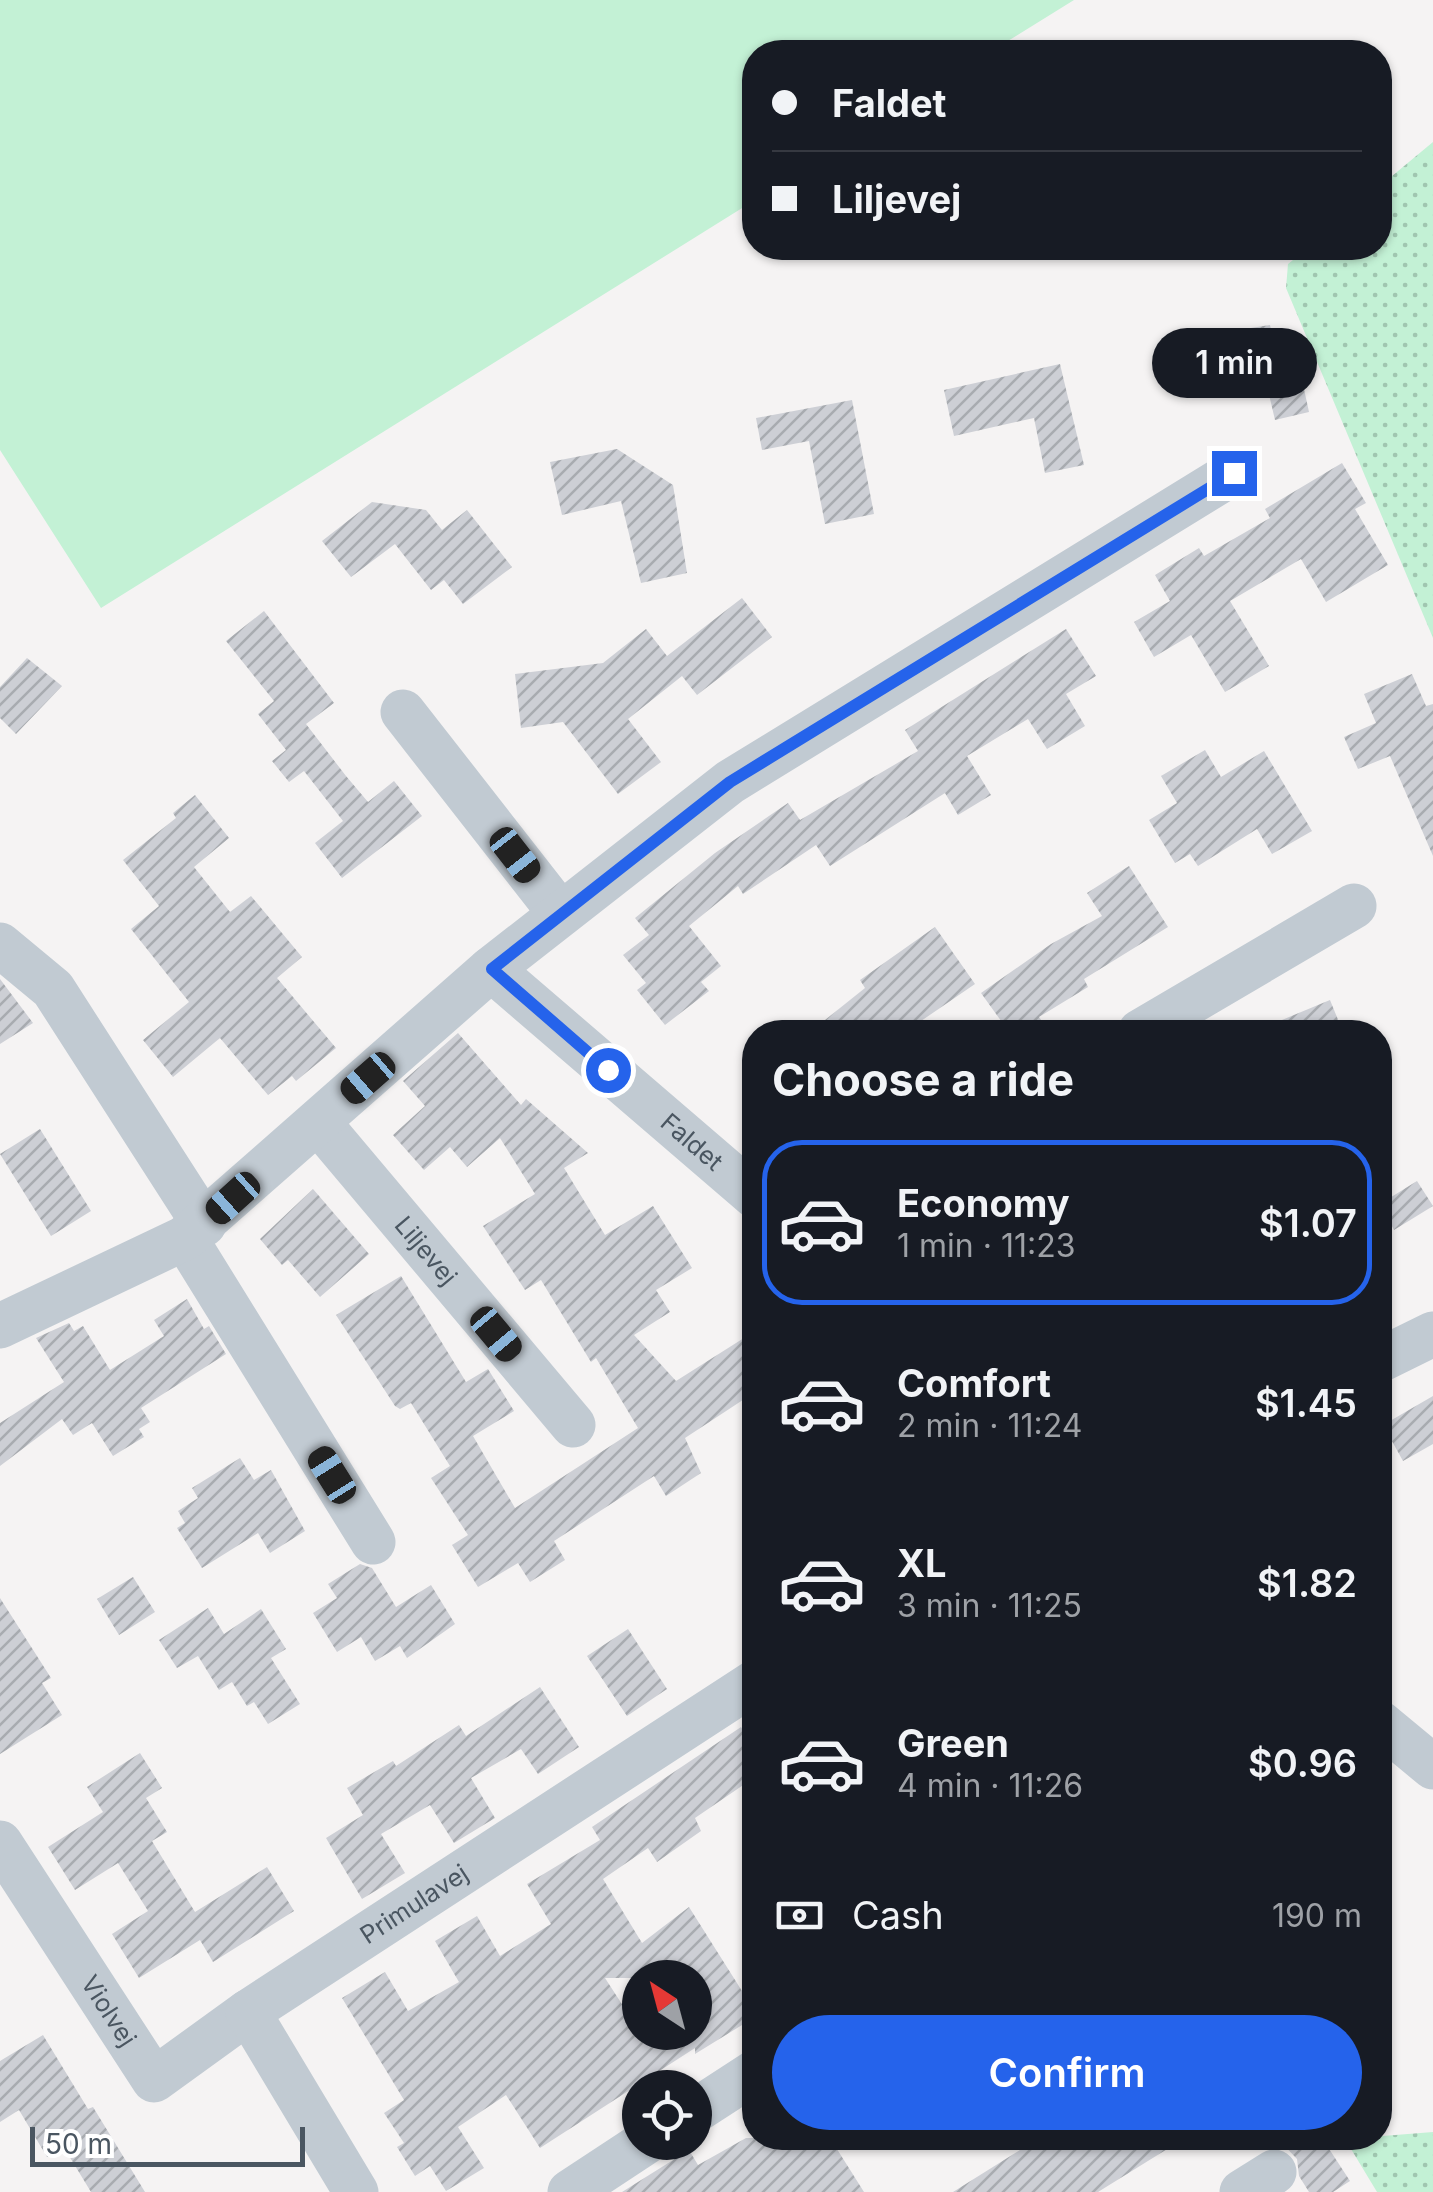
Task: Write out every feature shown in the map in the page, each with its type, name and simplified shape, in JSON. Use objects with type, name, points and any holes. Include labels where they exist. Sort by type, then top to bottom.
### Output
[{"type":"street","points":[[0,1326],[194,1231],[560,912],[730,782],[1234,473]]},
{"type":"street","points":[[403,712],[560,912]]},
{"type":"street","points":[[1160,1020],[1354,906]]},
{"type":"street","points":[[0,945],[52,989],[373,1542]]},
{"type":"street","name":"Faldet","points":[[492,969],[742,1185]]},
{"type":"street","name":"Liljevej","points":[[318,1122],[573,1426]]},
{"type":"street","points":[[1392,1354],[1433,1334]]},
{"type":"street","name":"Primulavej","points":[[248,2012],[742,1690]]},
{"type":"street","points":[[1392,1734],[1433,1767]]},
{"type":"street","name":"Violvej","points":[[0,1843],[154,2080],[248,2012]]},
{"type":"street","points":[[248,2012],[356,2192]]},
{"type":"street","points":[[712,2100],[742,2080]]},
{"type":"street","points":[[570,2192],[622,2158]]},
{"type":"green space","points":[[0,0],[1074,0],[1009,40],[742,40],[742,208],[101,608],[0,450]]},
{"type":"green space","points":[[1433,142],[1433,638],[1286,288],[1288,264],[1293,260],[1392,260],[1392,176]]},
{"type":"green space","points":[[1433,2132],[1433,2192],[1377,2192],[1352,2150],[1392,2150],[1392,2135]]},
{"type":"building","points":[[1270,325],[1280,370],[1299,366],[1309,412],[1275,420],[1267,386],[1249,390],[1247,380],[1179,395],[1167,341]]},
{"type":"building","points":[[1060,364],[1084,465],[1045,473],[1034,418],[954,436],[944,390]]},
{"type":"building","points":[[852,400],[874,514],[825,524],[809,441],[762,450],[756,418]]},
{"type":"building","points":[[617,449],[673,485],[687,573],[641,583],[621,501],[562,515],[550,462]]},
{"type":"building","points":[[1342,463],[1366,503],[1355,509],[1388,565],[1326,602],[1301,559],[1230,601],[1269,666],[1225,692],[1191,635],[1154,657],[1134,622],[1170,601],[1155,575],[1199,548],[1204,556],[1270,518],[1265,509]]},
{"type":"building","points":[[372,502],[426,510],[442,530],[467,510],[512,567],[463,604],[444,580],[431,590],[395,544],[351,577],[322,541]]},
{"type":"building","points":[[742,598],[772,637],[697,695],[682,676],[628,719],[661,762],[618,794],[563,722],[521,728],[515,674],[603,663],[646,629],[667,656]]},
{"type":"building","points":[[264,611],[334,703],[306,724],[346,776],[368,802],[394,781],[422,816],[342,878],[315,843],[343,821],[304,771],[289,782],[272,761],[286,750],[258,714],[274,701],[226,641]]},
{"type":"building","points":[[1066,629],[1096,676],[1066,694],[1085,726],[1047,749],[1028,719],[967,756],[991,795],[958,815],[945,793],[830,866],[816,845],[743,894],[738,886],[689,926],[721,966],[701,982],[709,991],[665,1025],[637,990],[646,983],[623,955],[649,935],[635,918],[715,853],[788,803],[800,820],[918,751],[905,730]]},
{"type":"building","points":[[27,658],[62,686],[16,734],[0,718],[0,687]]},
{"type":"building","points":[[1412,674],[1426,706],[1433,704],[1433,856],[1390,756],[1358,769],[1344,737],[1376,723],[1364,694]]},
{"type":"building","points":[[1205,750],[1221,777],[1264,751],[1312,831],[1272,854],[1257,829],[1198,866],[1190,854],[1175,863],[1149,820],[1177,803],[1161,776]]},
{"type":"building","points":[[195,795],[229,838],[194,867],[230,912],[251,896],[302,957],[277,978],[336,1048],[296,1081],[292,1076],[268,1095],[220,1038],[173,1077],[143,1040],[189,1002],[131,929],[159,906],[123,860],[176,818],[173,813]]},
{"type":"building","points":[[1129,866],[1168,927],[1084,979],[1088,987],[1039,1017],[1041,1020],[1000,1020],[981,993],[1051,944],[1102,916],[1087,893]]},
{"type":"building","points":[[935,927],[975,984],[922,1020],[825,1020],[865,988],[860,980]]},
{"type":"building","points":[[0,979],[33,1023],[0,1044]]},
{"type":"building","points":[[1330,1000],[1338,1020],[1282,1020]]},
{"type":"building","points":[[458,1033],[521,1105],[526,1099],[588,1153],[564,1168],[605,1235],[653,1206],[692,1268],[656,1290],[670,1312],[634,1335],[676,1381],[742,1339],[742,1401],[685,1438],[701,1473],[666,1496],[654,1476],[554,1541],[565,1560],[530,1582],[518,1563],[478,1587],[452,1545],[468,1535],[431,1478],[450,1466],[411,1403],[400,1409],[395,1406],[336,1315],[401,1276],[466,1382],[488,1369],[514,1411],[473,1436],[515,1508],[638,1428],[596,1358],[591,1362],[541,1280],[525,1290],[483,1226],[535,1194],[500,1138],[467,1167],[450,1147],[424,1170],[393,1135],[425,1106],[403,1081]]},
{"type":"building","points":[[40,1129],[91,1211],[51,1236],[0,1154]]},
{"type":"building","points":[[1417,1181],[1433,1206],[1394,1230],[1392,1197]]},
{"type":"building","points":[[313,1189],[369,1254],[320,1297],[288,1260],[282,1265],[260,1239]]},
{"type":"building","points":[[187,1299],[204,1329],[209,1326],[226,1354],[141,1408],[150,1422],[139,1429],[144,1437],[113,1456],[92,1423],[73,1435],[62,1419],[0,1466],[0,1423],[64,1382],[36,1338],[69,1323],[74,1331],[83,1326],[110,1370],[164,1336],[154,1320]]},
{"type":"building","points":[[1433,1396],[1433,1444],[1403,1461],[1392,1441],[1392,1420]]},
{"type":"building","points":[[240,1458],[254,1480],[271,1470],[305,1531],[270,1553],[258,1533],[202,1568],[177,1528],[185,1523],[178,1511],[198,1498],[192,1488]]},
{"type":"building","points":[[360,1564],[372,1568],[396,1607],[431,1585],[455,1624],[407,1658],[400,1646],[375,1661],[361,1637],[337,1652],[313,1613],[337,1598],[328,1584]]},
{"type":"building","points":[[133,1577],[155,1612],[119,1635],[97,1599]]},
{"type":"building","points":[[0,1598],[51,1678],[42,1683],[62,1715],[0,1754]]},
{"type":"building","points":[[208,1608],[224,1634],[261,1609],[286,1649],[271,1658],[300,1704],[268,1724],[254,1702],[247,1706],[232,1682],[219,1690],[198,1656],[177,1668],[159,1640]]},
{"type":"building","points":[[628,1629],[667,1689],[627,1716],[587,1656]]},
{"type":"building","points":[[540,1687],[579,1747],[538,1774],[521,1749],[471,1778],[495,1818],[454,1843],[430,1805],[381,1834],[405,1873],[362,1899],[326,1838],[363,1815],[347,1788],[393,1761],[396,1766],[459,1725],[466,1736]]},
{"type":"building","points":[[741,1727],[742,1786],[695,1818],[701,1831],[657,1862],[648,1848],[603,1879],[642,1943],[689,1907],[742,1991],[742,2025],[712,2044],[712,1960],[622,1960],[622,1978],[605,1978],[622,2004],[622,2050],[692,2050],[661,2070],[622,2070],[622,2095],[540,2148],[506,2095],[458,2127],[484,2168],[446,2191],[430,2166],[415,2176],[397,2147],[404,2143],[384,2113],[404,2100],[342,1998],[385,1972],[408,2011],[459,1982],[435,1941],[477,1916],[500,1956],[551,1924],[527,1884],[600,1840],[592,1827]]},
{"type":"building","points":[[140,1753],[162,1788],[146,1798],[167,1832],[152,1841],[195,1912],[267,1867],[294,1911],[213,1962],[200,1940],[139,1978],[112,1934],[148,1911],[118,1863],[75,1890],[48,1847],[103,1812],[87,1787]]},
{"type":"building","points":[[43,2035],[145,2192],[91,2192],[63,2146],[47,2157],[19,2110],[0,2122],[0,2061]]},
{"type":"building","points":[[742,2140],[742,2150],[838,2150],[864,2192],[622,2192],[673,2160],[695,2160],[698,2165],[712,2160]]},
{"type":"building","points":[[1020,2150],[1166,2150],[1098,2192],[953,2192]]},
{"type":"building","points":[[1288,2150],[1330,2150],[1350,2181],[1333,2192],[1309,2192],[1299,2176],[1297,2159]]},
{"type":"route","points":[[608,1070],[492,969],[730,782],[1234,473]]}]
